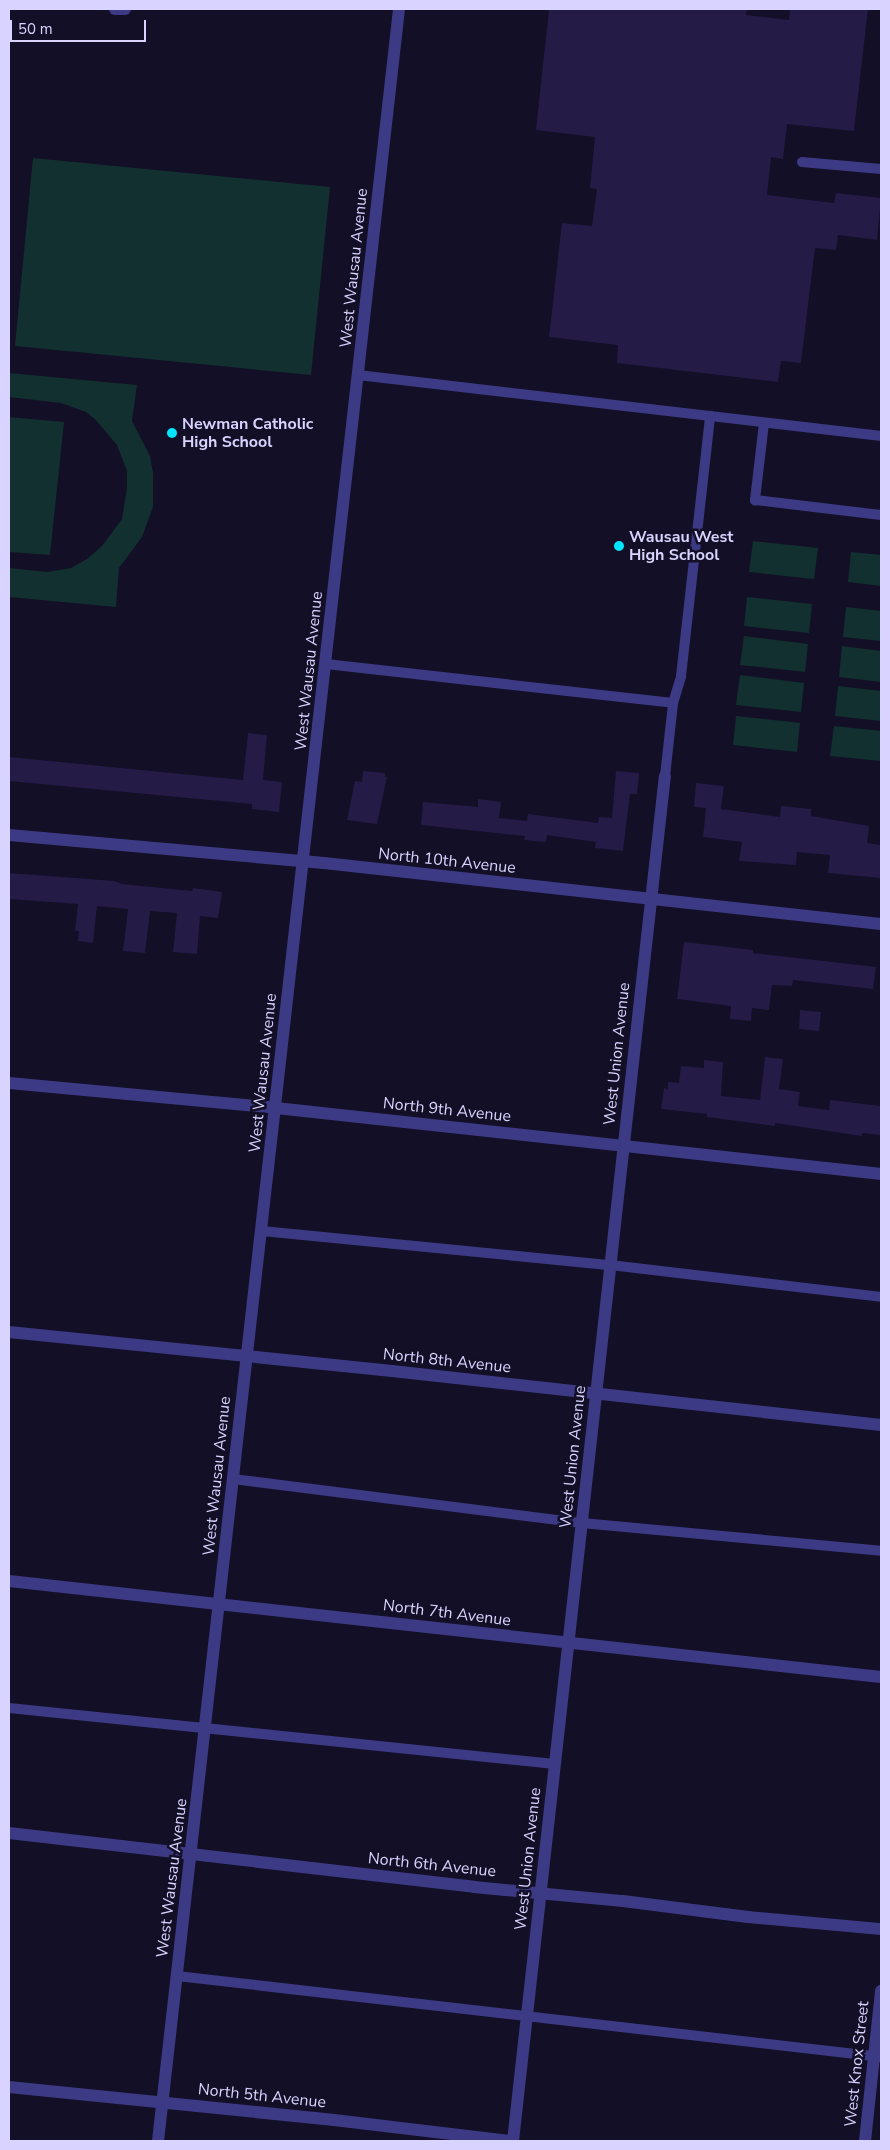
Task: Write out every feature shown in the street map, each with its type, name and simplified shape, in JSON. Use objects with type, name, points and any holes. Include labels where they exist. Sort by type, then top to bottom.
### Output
[{"type":"street","points":[[115,9],[125,9]]},
{"type":"street","name":"West Wausau Avenue","points":[[158,2141],[399,9]]},
{"type":"street","name":"West Union Avenue","points":[[512,2141],[664,776]]},
{"type":"street","name":"North 10th Avenue","points":[[9,834],[304,862],[881,924]]},
{"type":"street","name":"North 9th Avenue","points":[[9,1083],[276,1108],[881,1174]]},
{"type":"street","name":"North 8th Avenue","points":[[9,1332],[881,1424]]},
{"type":"street","name":"North 7th Avenue","points":[[9,1581],[881,1677]]},
{"type":"street","name":"North 6th Avenue","points":[[9,1833],[748,1917],[881,1929]]},
{"type":"street","name":"West Knox Street","points":[[865,2141],[878,2057],[881,1991]]},
{"type":"street","name":"North 5th Avenue","points":[[9,2087],[334,2120],[512,2141]]},
{"type":"lane","points":[[802,162],[881,169]]},
{"type":"lane","points":[[358,375],[881,436]]},
{"type":"lane","points":[[664,776],[673,703],[681,676],[710,416]]},
{"type":"lane","points":[[764,422],[755,500],[881,515]]},
{"type":"lane","points":[[326,664],[673,703]]},
{"type":"lane","points":[[262,1231],[610,1265],[881,1297]]},
{"type":"lane","points":[[233,1479],[582,1523],[881,1550]]},
{"type":"lane","points":[[9,1708],[555,1764]]},
{"type":"lane","points":[[177,1976],[878,2057]]},
{"type":"green space","points":[[33,158],[330,187],[311,375],[15,346]]},
{"type":"green space","points":[[9,373],[137,385],[132,421],[150,456],[153,473],[153,507],[142,537],[119,568],[116,607],[9,597],[9,568],[47,572],[71,568],[87,559],[102,546],[122,519],[127,488],[127,471],[117,445],[95,419],[86,412],[61,403],[9,397]]},
{"type":"green space","points":[[9,417],[64,422],[50,555],[9,552]]},
{"type":"green space","points":[[753,541],[818,548],[814,579],[749,572]]},
{"type":"green space","points":[[851,552],[881,555],[881,586],[848,582]]},
{"type":"green space","points":[[747,597],[812,604],[809,633],[744,626]]},
{"type":"green space","points":[[846,607],[881,611],[881,641],[843,637]]},
{"type":"green space","points":[[744,636],[808,644],[805,672],[740,665]]},
{"type":"green space","points":[[842,646],[881,651],[881,682],[839,677]]},
{"type":"green space","points":[[740,675],[804,683],[801,712],[736,705]]},
{"type":"green space","points":[[838,686],[881,691],[881,721],[835,716]]},
{"type":"green space","points":[[736,716],[800,723],[797,752],[733,745]]},
{"type":"green space","points":[[834,726],[881,731],[881,761],[830,756]]},
{"type":"building","points":[[549,9],[747,9],[746,15],[789,20],[790,9],[868,9],[854,131],[787,124],[783,159],[771,157],[767,195],[834,203],[836,193],[881,198],[877,240],[838,235],[836,250],[815,248],[801,363],[781,361],[778,382],[617,363],[618,345],[549,337],[562,223],[592,226],[597,189],[590,188],[595,137],[536,130]]},
{"type":"building","points":[[248,733],[267,735],[263,780],[282,782],[279,812],[252,809],[252,804],[9,781],[9,757],[243,780]]},
{"type":"building","points":[[363,771],[385,773],[385,777],[387,777],[377,824],[347,820],[355,781],[362,782]]},
{"type":"building","points":[[616,771],[639,773],[637,794],[630,794],[623,851],[595,848],[596,842],[547,835],[546,842],[524,840],[525,836],[421,825],[423,802],[478,807],[478,799],[501,802],[499,818],[527,821],[528,814],[598,823],[599,817],[612,818]]},
{"type":"building","points":[[696,783],[724,786],[721,809],[780,817],[781,806],[811,809],[811,816],[869,826],[867,843],[881,845],[881,878],[828,873],[830,855],[797,852],[796,865],[739,861],[742,842],[703,837],[706,808],[694,807]]},
{"type":"building","points":[[9,873],[114,881],[122,884],[192,891],[193,888],[222,892],[218,918],[200,916],[197,954],[173,952],[177,913],[150,911],[145,953],[123,951],[128,909],[97,906],[93,943],[78,941],[79,931],[75,931],[78,904],[9,899]]},
{"type":"building","points":[[684,942],[753,950],[753,953],[876,967],[873,989],[793,980],[792,986],[772,985],[769,1010],[752,1008],[751,1021],[730,1019],[731,1006],[677,999]]},
{"type":"building","points":[[800,1010],[821,1012],[819,1031],[799,1029]]},
{"type":"building","points":[[765,1057],[783,1059],[779,1089],[800,1092],[798,1106],[829,1110],[830,1100],[881,1106],[881,1135],[862,1133],[862,1136],[775,1123],[775,1126],[707,1117],[707,1114],[661,1109],[664,1088],[668,1089],[668,1082],[679,1083],[681,1066],[704,1068],[704,1060],[723,1062],[721,1096],[760,1100]]},
{"type":"place","name":"Newman Catholic High School","points":[[172,433]]},
{"type":"place","name":"Wausau West High School","points":[[619,546]]}]
